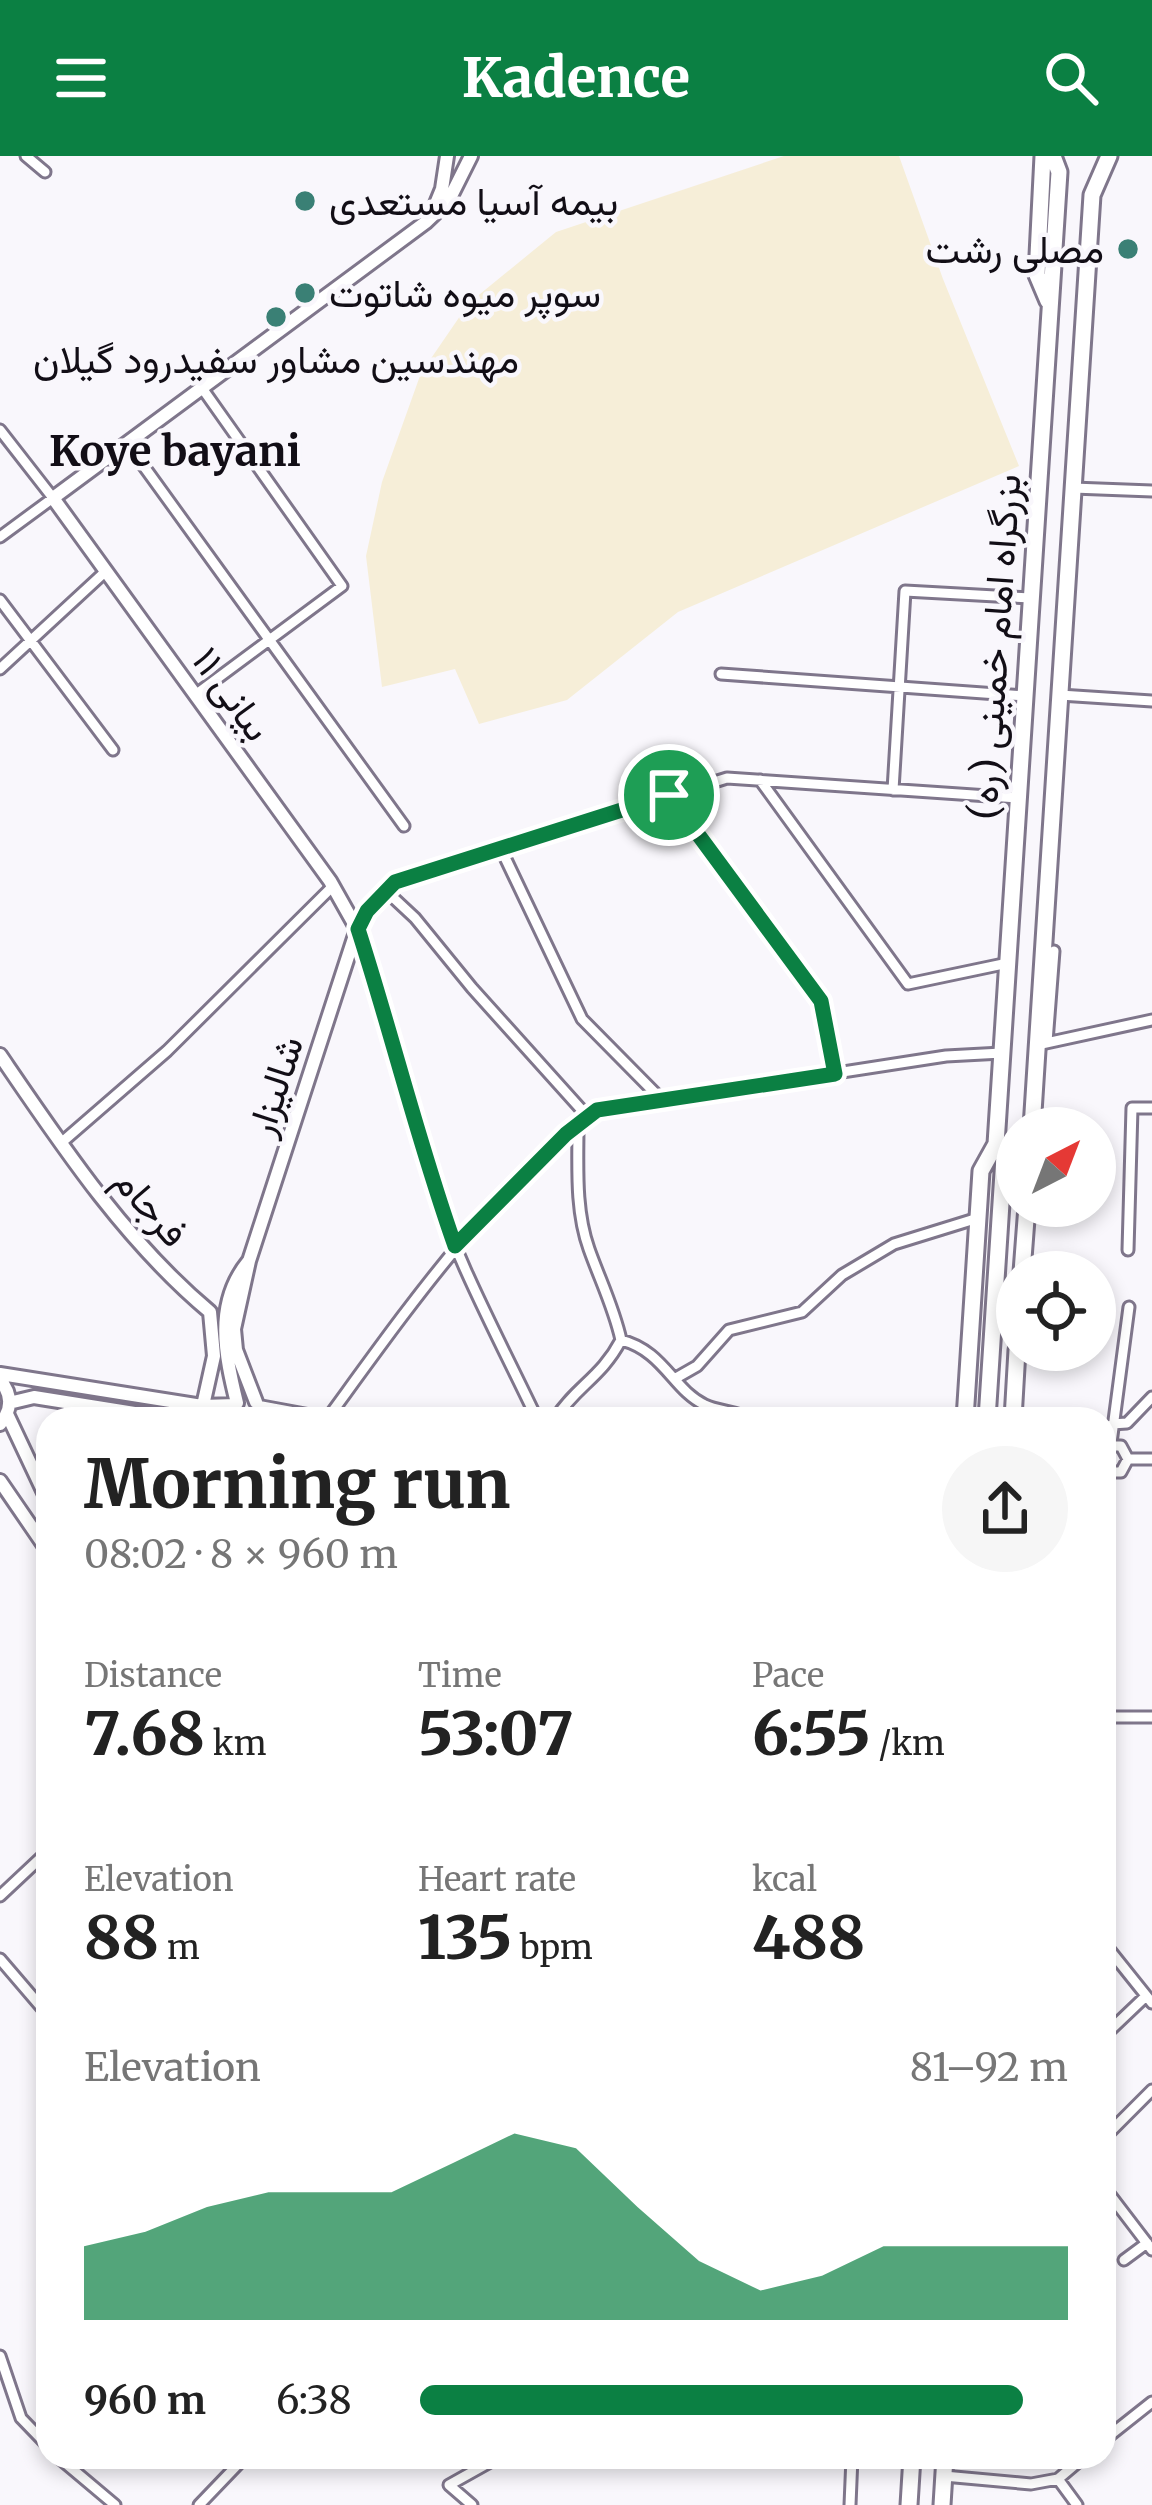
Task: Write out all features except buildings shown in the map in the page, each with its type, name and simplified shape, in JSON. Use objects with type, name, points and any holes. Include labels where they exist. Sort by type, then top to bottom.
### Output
[{"type":"highway","points":[[1043,156],[1037,275],[1050,305]]},
{"type":"highway","name":"بزرگراه امام خمینی (ره)","points":[[998,1107],[1059,175],[1053,156]]},
{"type":"highway","name":"بزرگراه امام خمینی (ره)","points":[[1034,1107],[1092,195],[1109,156]]},
{"type":"highway","name":"بزرگراه امام خمینی (ره)","points":[[966,1407],[982,1170],[996,1144]]},
{"type":"highway","name":"بزرگراه امام خمینی (ره)","points":[[988,1407],[1000,1227]]},
{"type":"highway","points":[[1014,1407],[1016,1371]]},
{"type":"highway","points":[[907,2469],[909,2505]]},
{"type":"highway","points":[[942,2505],[944,2469]]},
{"type":"street","points":[[26,156],[45,172]]},
{"type":"street","points":[[426,222],[442,189],[446,156]]},
{"type":"street","points":[[0,537],[426,222],[449,200],[471,156]]},
{"type":"street","points":[[195,695],[342,586],[202,388]]},
{"type":"street","points":[[0,430],[53,498]]},
{"type":"street","points":[[128,443],[404,826]]},
{"type":"street","points":[[1073,488],[1152,491]]},
{"type":"street","name":"بیانی ۱۱","points":[[53,498],[333,886],[358,929]]},
{"type":"street","points":[[0,669],[106,571]]},
{"type":"street","points":[[893,790],[904,591],[1031,598]]},
{"type":"street","points":[[0,600],[113,750]]},
{"type":"street","points":[[721,674],[1025,696]]},
{"type":"street","points":[[1060,695],[1152,700]]},
{"type":"street","points":[[532,1407],[455,1246],[429,1176],[392,1034],[358,929],[385,890],[428,869],[727,778],[1018,798]]},
{"type":"street","points":[[760,780],[908,984],[1008,963]]},
{"type":"street","points":[[669,795],[821,1001],[835,1074]]},
{"type":"street","points":[[500,847],[582,1019],[661,1099]]},
{"type":"street","points":[[61,1143],[166,1051],[333,886]]},
{"type":"street","points":[[385,890],[415,918],[588,1117]]},
{"type":"street","name":"شالیزار","points":[[237,1407],[226,1359],[231,1318],[358,929]]},
{"type":"street","points":[[1054,951],[1042,1043],[1152,1021]]},
{"type":"street","points":[[334,1407],[455,1246],[597,1110],[946,1056],[1002,1053]]},
{"type":"street","name":"فرجام","points":[[0,1055],[61,1143],[182,1289],[210,1312]]},
{"type":"street","points":[[1128,1250],[1132,1108],[1152,1108]]},
{"type":"street","points":[[563,1407],[609,1364],[621,1340],[614,1307],[587,1245],[578,1189],[578,1125]]},
{"type":"street","points":[[676,1378],[697,1366],[729,1330],[802,1312],[842,1275],[894,1244],[979,1218]]},
{"type":"street","points":[[1114,1407],[1129,1307]]},
{"type":"street","points":[[202,1407],[214,1356],[210,1312],[231,1318]]},
{"type":"street","name":"شالیزار","points":[[231,1318],[236,1350],[257,1407]]},
{"type":"street","points":[[621,1340],[641,1345],[705,1406],[714,1407]]},
{"type":"street","points":[[36,1477],[6,1414],[0,1377],[168,1407]]},
{"type":"street","points":[[6,1414],[34,1396],[100,1407]]},
{"type":"street","points":[[1116,1424],[1126,1423],[1152,1397]]},
{"type":"street","points":[[1116,1445],[1128,1459]]},
{"type":"street","points":[[1128,1459],[1152,1459]]},
{"type":"street","points":[[1116,1472],[1121,1472],[1128,1459]]},
{"type":"street","points":[[0,1481],[36,1534]]},
{"type":"street","points":[[1116,1717],[1152,1717]]},
{"type":"street","points":[[0,1896],[36,1862]]},
{"type":"street","points":[[1116,1958],[1149,1999],[1116,2026]]},
{"type":"street","points":[[0,1959],[36,2001]]},
{"type":"street","points":[[1116,2126],[1152,2090]]},
{"type":"street","points":[[1116,2203],[1149,2247],[1124,2260]]},
{"type":"street","points":[[0,2356],[21,2418],[36,2434]]},
{"type":"street","points":[[1116,2430],[1152,2402]]},
{"type":"street","points":[[72,2469],[115,2505]]},
{"type":"street","points":[[199,2505],[234,2469]]},
{"type":"street","points":[[472,2505],[448,2485],[477,2469]]},
{"type":"street","points":[[850,2505],[852,2469]]},
{"type":"street","points":[[944,2476],[1031,2484],[1058,2480],[1070,2469]]},
{"type":"street","points":[[1058,2480],[1077,2505]]},
{"type":"shaded area","points":[[784,156],[899,156],[1019,466],[678,612],[567,700],[479,724],[455,669],[382,687],[366,556],[382,482],[421,373],[469,303],[556,232]]},
{"type":"place","name":"بیمه آسیا مستعدی","points":[[305,201]]},
{"type":"place","name":"مصلی رشت","points":[[1128,249]]},
{"type":"place","name":"سوپر میوه شاتوت","points":[[305,293]]},
{"type":"place","name":"مهندسین مشاور سفیدرود گیلان","points":[[276,317]]},
{"type":"district","name":"Koye bayani","points":[[175,451]]},
{"type":"route","points":[[669,795],[821,1001],[835,1074],[597,1110],[566,1134],[455,1246],[429,1176],[392,1034],[358,929],[367,911],[395,882],[669,795]]}]
